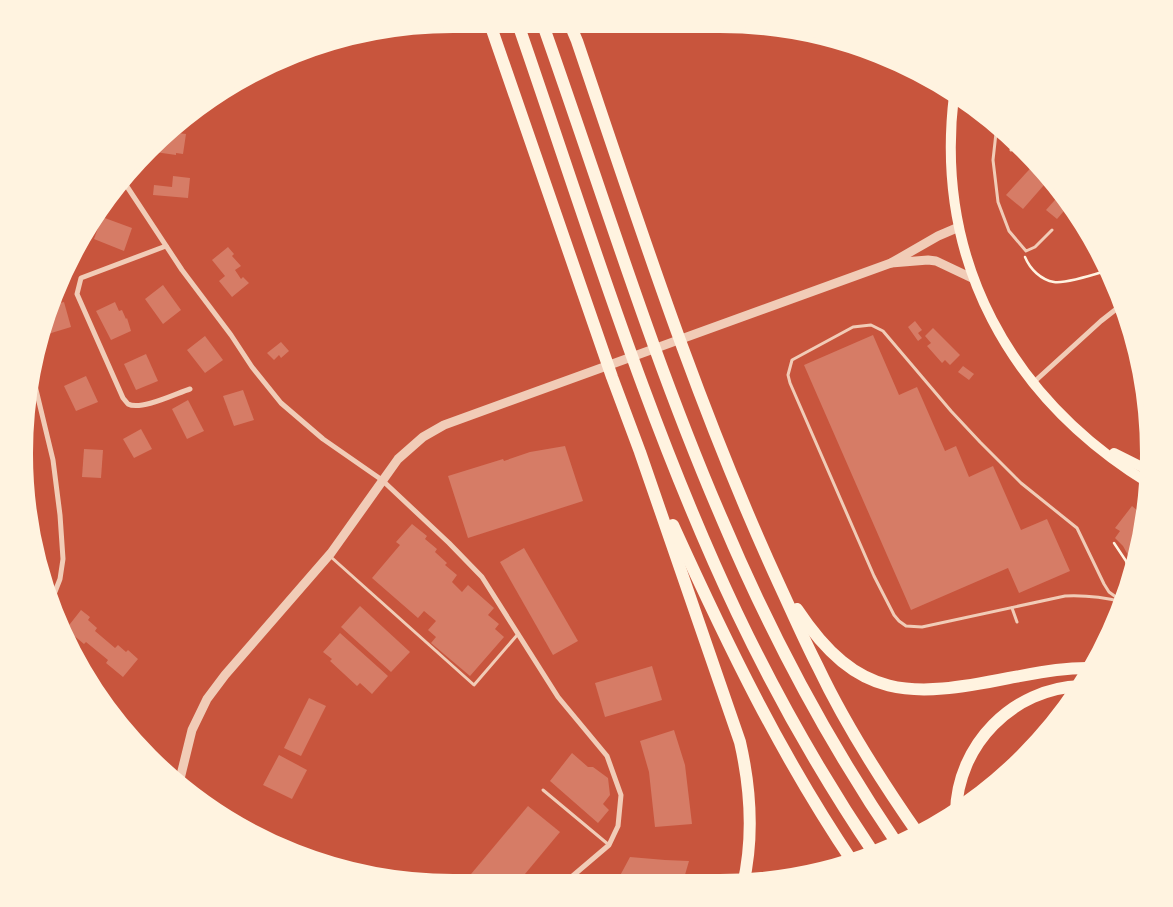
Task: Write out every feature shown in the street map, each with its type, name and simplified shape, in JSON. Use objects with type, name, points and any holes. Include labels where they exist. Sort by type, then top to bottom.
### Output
[{"type":"highway","points":[[492,30],[740,742],[748,780],[751,813],[750,848],[744,876]]},
{"type":"highway","points":[[520,30],[636,367],[694,514],[738,614],[769,677],[821,771],[871,849]]},
{"type":"highway","points":[[545,30],[659,358],[709,489],[769,622],[798,680],[832,740],[894,839]]},
{"type":"highway","points":[[573,30],[683,350],[727,465],[818,669],[878,773],[914,829]]},
{"type":"highway","points":[[575,30],[577,40]]},
{"type":"highway","points":[[640,452],[717,622],[758,705],[798,775],[850,857]]},
{"type":"highway","points":[[770,564],[804,620],[826,646],[840,660],[854,670],[886,685],[912,690],[941,690],[1064,669],[1084,668]]},
{"type":"highway","points":[[957,804],[959,787],[965,767],[975,748],[996,722],[1012,709],[1031,698],[1063,688],[1073,687]]},
{"type":"main road","points":[[953,100],[950,166],[959,227],[974,279],[1001,336],[1033,383],[1053,407],[1087,438],[1142,479]]},
{"type":"main road","points":[[1087,438],[1143,467]]},
{"type":"street","points":[[125,186],[252,367],[281,402],[323,439],[382,480],[482,577],[558,697],[607,756],[621,795],[618,826],[609,845],[571,877]]},
{"type":"street","points":[[180,777],[192,730],[207,699],[225,674],[329,555],[398,459],[423,437],[444,425],[891,262],[938,236],[959,227]]},
{"type":"street","points":[[166,246],[81,278],[77,294],[123,398],[128,404],[136,406],[147,404],[190,389]]},
{"type":"street","points":[[891,262],[936,261],[974,279]]},
{"type":"street","points":[[1033,383],[1100,321],[1118,308]]},
{"type":"street","points":[[36,388],[53,460],[60,515],[63,560],[60,579],[54,595]]},
{"type":"lane","points":[[996,133],[993,160],[998,202],[1009,231],[1026,251],[1035,247],[1052,230]]},
{"type":"lane","points":[[1117,601],[1082,595],[1065,596],[922,628],[906,626],[899,621],[874,576],[790,383],[788,375],[792,360],[854,327],[871,325],[883,331],[980,442],[1021,483],[1077,528],[1104,584],[1109,592],[1118,598]]},
{"type":"lane","points":[[329,555],[474,685],[518,634]]},
{"type":"lane","points":[[1012,608],[1017,622]]},
{"type":"lane","points":[[543,790],[609,845]]},
{"type":"path","points":[[1026,251],[1025,259],[1035,273],[1054,282],[1072,280],[1102,272]]},
{"type":"path","points":[[1114,543],[1126,560],[1128,567]]},
{"type":"building","points":[[177,133],[186,134],[183,154],[176,153],[176,155],[156,152]]},
{"type":"building","points":[[1031,167],[1045,183],[1023,209],[1006,195]]},
{"type":"building","points":[[173,176],[190,178],[188,198],[153,195],[154,185],[172,187]]},
{"type":"building","points":[[1057,198],[1065,209],[1057,219],[1046,210]]},
{"type":"building","points":[[102,217],[132,228],[124,251],[94,239]]},
{"type":"building","points":[[228,247],[234,254],[232,256],[241,266],[235,270],[241,279],[243,277],[249,283],[232,297],[219,281],[225,276],[212,260]]},
{"type":"building","points":[[163,285],[181,310],[163,324],[145,299]]},
{"type":"building","points":[[64,302],[71,327],[48,334],[52,317],[57,304]]},
{"type":"building","points":[[115,302],[119,311],[122,310],[127,318],[131,331],[111,340],[96,311]]},
{"type":"building","points":[[915,321],[922,330],[918,333],[922,338],[918,341],[908,327]]},
{"type":"building","points":[[933,328],[960,355],[950,365],[945,360],[942,363],[927,346],[931,343],[925,336]]},
{"type":"building","points":[[873,335],[899,395],[917,387],[945,451],[956,446],[969,477],[993,466],[1021,530],[1047,519],[1070,571],[1019,593],[1008,568],[911,610],[804,365]]},
{"type":"building","points":[[205,336],[223,360],[205,373],[187,350]]},
{"type":"building","points":[[281,342],[289,351],[281,358],[279,355],[274,360],[267,353]]},
{"type":"building","points":[[146,354],[158,381],[136,390],[124,364]]},
{"type":"building","points":[[963,366],[974,374],[969,380],[958,372]]},
{"type":"building","points":[[86,376],[98,402],[76,411],[64,386]]},
{"type":"building","points":[[243,390],[254,420],[234,426],[223,396]]},
{"type":"building","points":[[188,400],[204,431],[187,439],[172,409]]},
{"type":"building","points":[[141,429],[152,449],[134,458],[123,439]]},
{"type":"building","points":[[565,446],[583,501],[468,538],[448,476],[530,452]]},
{"type":"building","points":[[84,449],[103,450],[101,478],[82,477]]},
{"type":"building","points":[[1132,506],[1139,512],[1130,556],[1129,557],[1123,546],[1115,538],[1120,531],[1115,528]]},
{"type":"building","points":[[412,524],[427,536],[425,539],[437,549],[435,552],[447,563],[445,565],[457,575],[452,582],[462,592],[468,585],[494,608],[488,615],[499,624],[495,629],[504,637],[470,676],[431,643],[436,637],[428,630],[436,621],[424,611],[418,618],[372,578],[400,545],[396,542]]},
{"type":"building","points":[[524,548],[578,641],[553,655],[500,562]]},
{"type":"building","points":[[360,606],[410,652],[391,672],[341,627]]},
{"type":"building","points":[[81,610],[90,617],[88,620],[97,628],[95,631],[115,648],[118,645],[126,652],[128,650],[138,659],[123,677],[106,663],[108,660],[86,642],[84,644],[70,632],[67,627]]},
{"type":"building","points":[[340,633],[388,676],[372,694],[360,683],[357,686],[323,652]]},
{"type":"building","points":[[652,666],[662,700],[605,717],[595,683]]},
{"type":"building","points":[[309,698],[326,706],[301,756],[284,748]]},
{"type":"building","points":[[674,730],[685,765],[692,824],[655,827],[649,772],[640,741]]},
{"type":"building","points":[[572,753],[588,767],[593,767],[608,778],[610,795],[603,804],[609,810],[598,823],[550,781]]},
{"type":"building","points":[[279,755],[307,770],[292,799],[263,785]]},
{"type":"building","points":[[528,806],[560,832],[522,877],[469,877]]},
{"type":"building","points":[[630,857],[689,861],[684,877],[619,877]]}]
